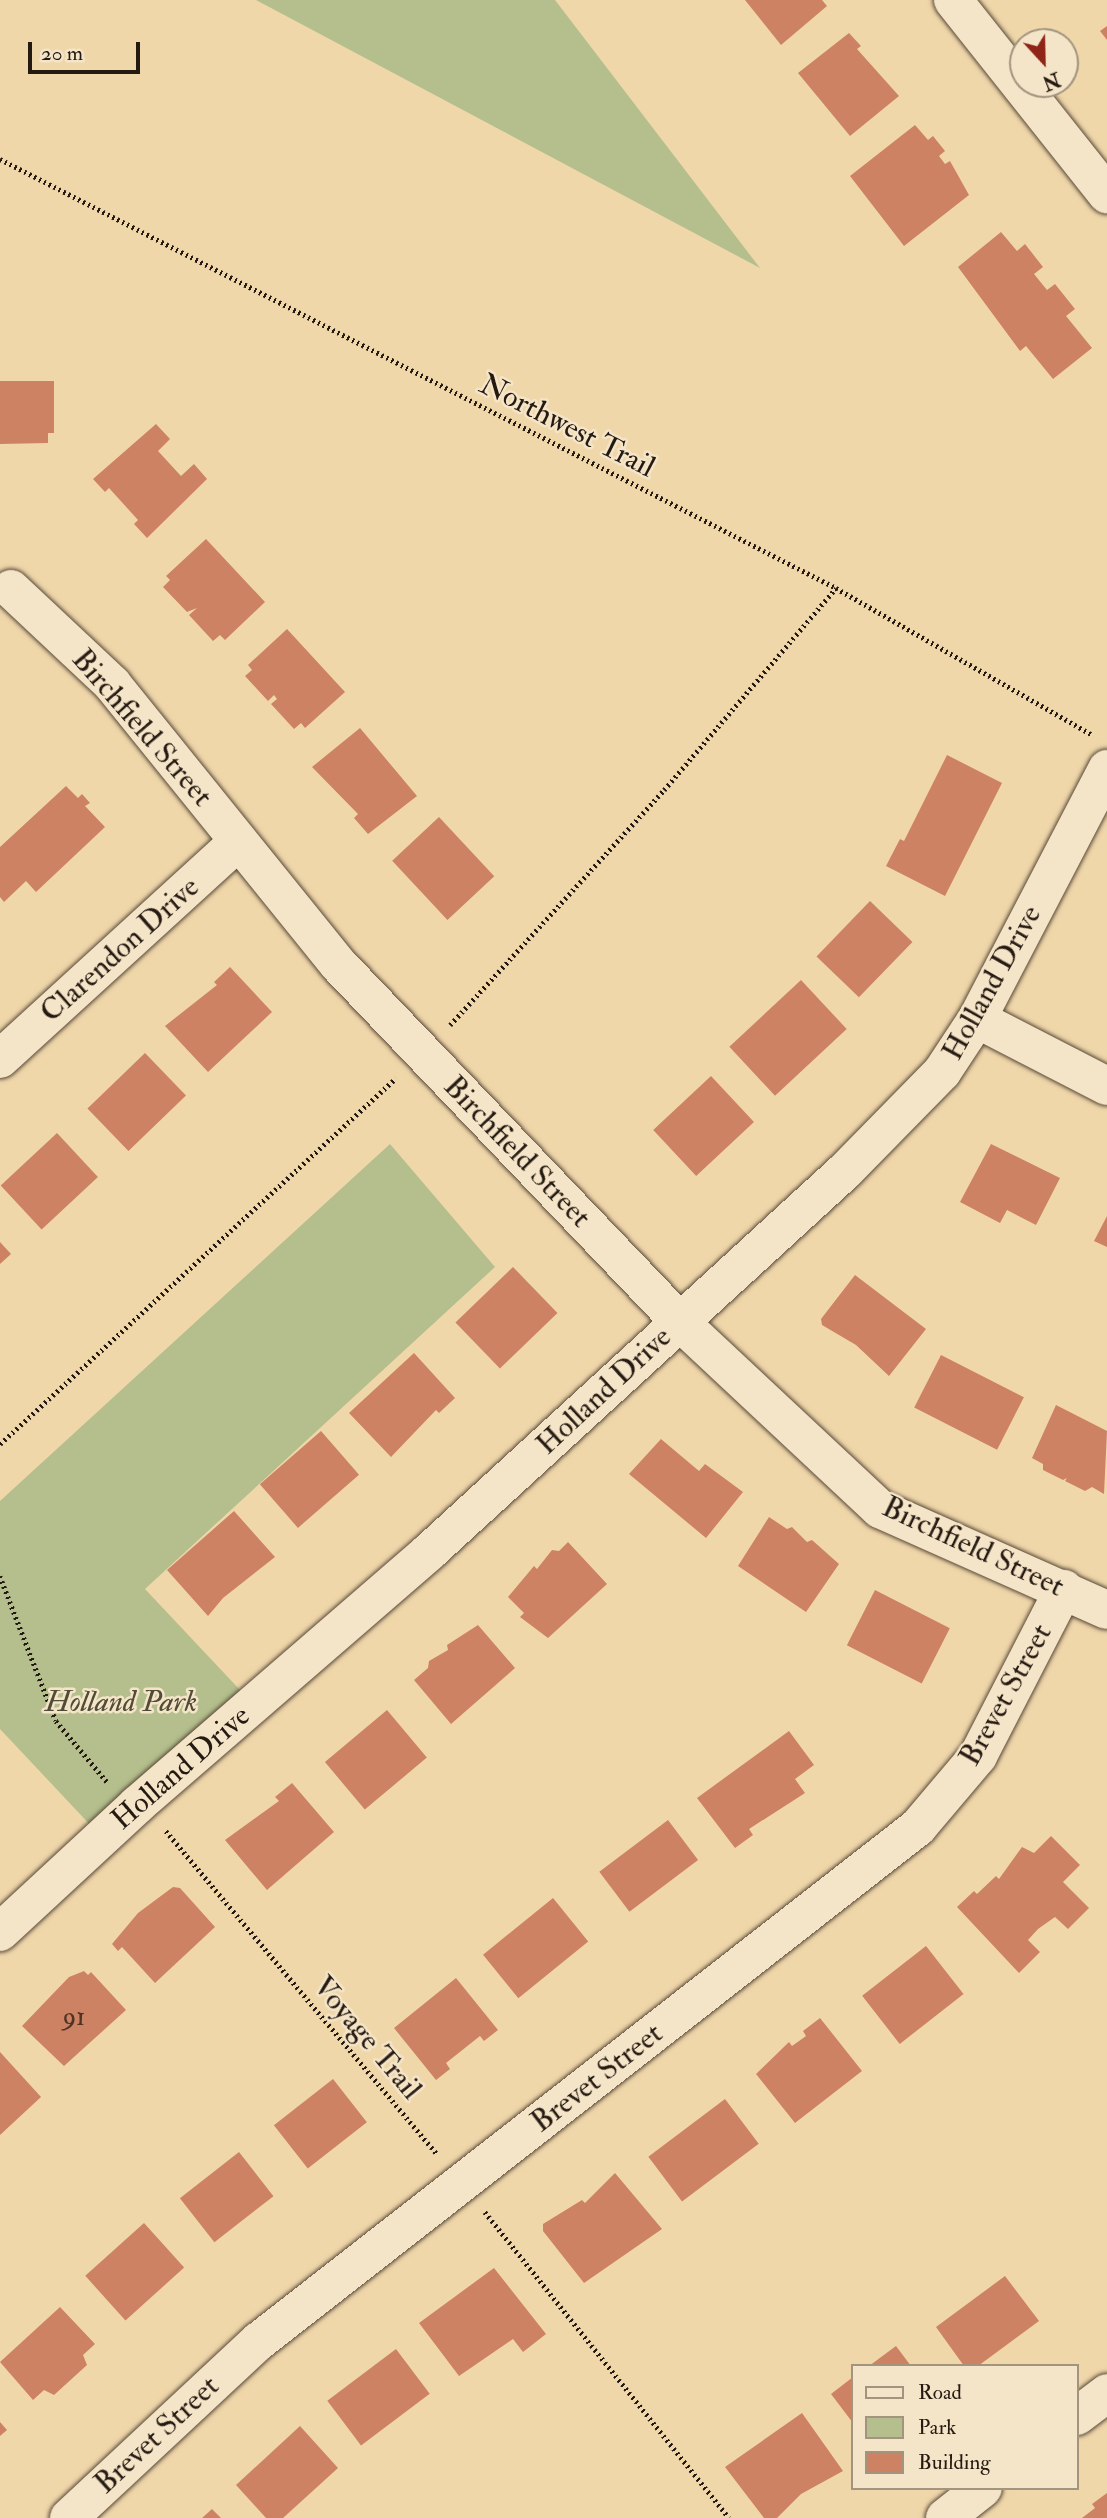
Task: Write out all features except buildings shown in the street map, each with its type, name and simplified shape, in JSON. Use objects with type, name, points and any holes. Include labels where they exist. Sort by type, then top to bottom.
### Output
[{"type":"street","points":[[953,0],[1107,194]]},
{"type":"street","name":"Birchfield Street","points":[[11,589],[113,684],[338,964],[679,1321],[880,1509],[1065,1589],[1107,1610]]},
{"type":"street","name":"Holland Drive","points":[[0,1932],[136,1805],[429,1552],[845,1171],[942,1072],[978,1019],[1101,752]]},
{"type":"street","name":"Clarendon Drive","points":[[0,1059],[239,841]]},
{"type":"street","points":[[978,1019],[1107,1086]]},
{"type":"street","name":"Brevet Street","points":[[69,2518],[259,2340],[918,1826],[978,1756],[1065,1589]]},
{"type":"street","points":[[1079,2414],[1107,2393]]},
{"type":"street","points":[[945,2518],[980,2490]]},
{"type":"path","name":"Northwest Trail","points":[[0,159],[836,588],[1101,752]]},
{"type":"path","name":"Voyage Trail","points":[[0,1576],[56,1721],[108,1783],[167,1832],[462,2184],[729,2518]]},
{"type":"green space","points":[[256,0],[555,0],[760,268]]},
{"type":"green space","name":"Holland Park","points":[[390,1144],[495,1267],[145,1589],[241,1691],[94,1829],[0,1729],[0,1501]]}]
